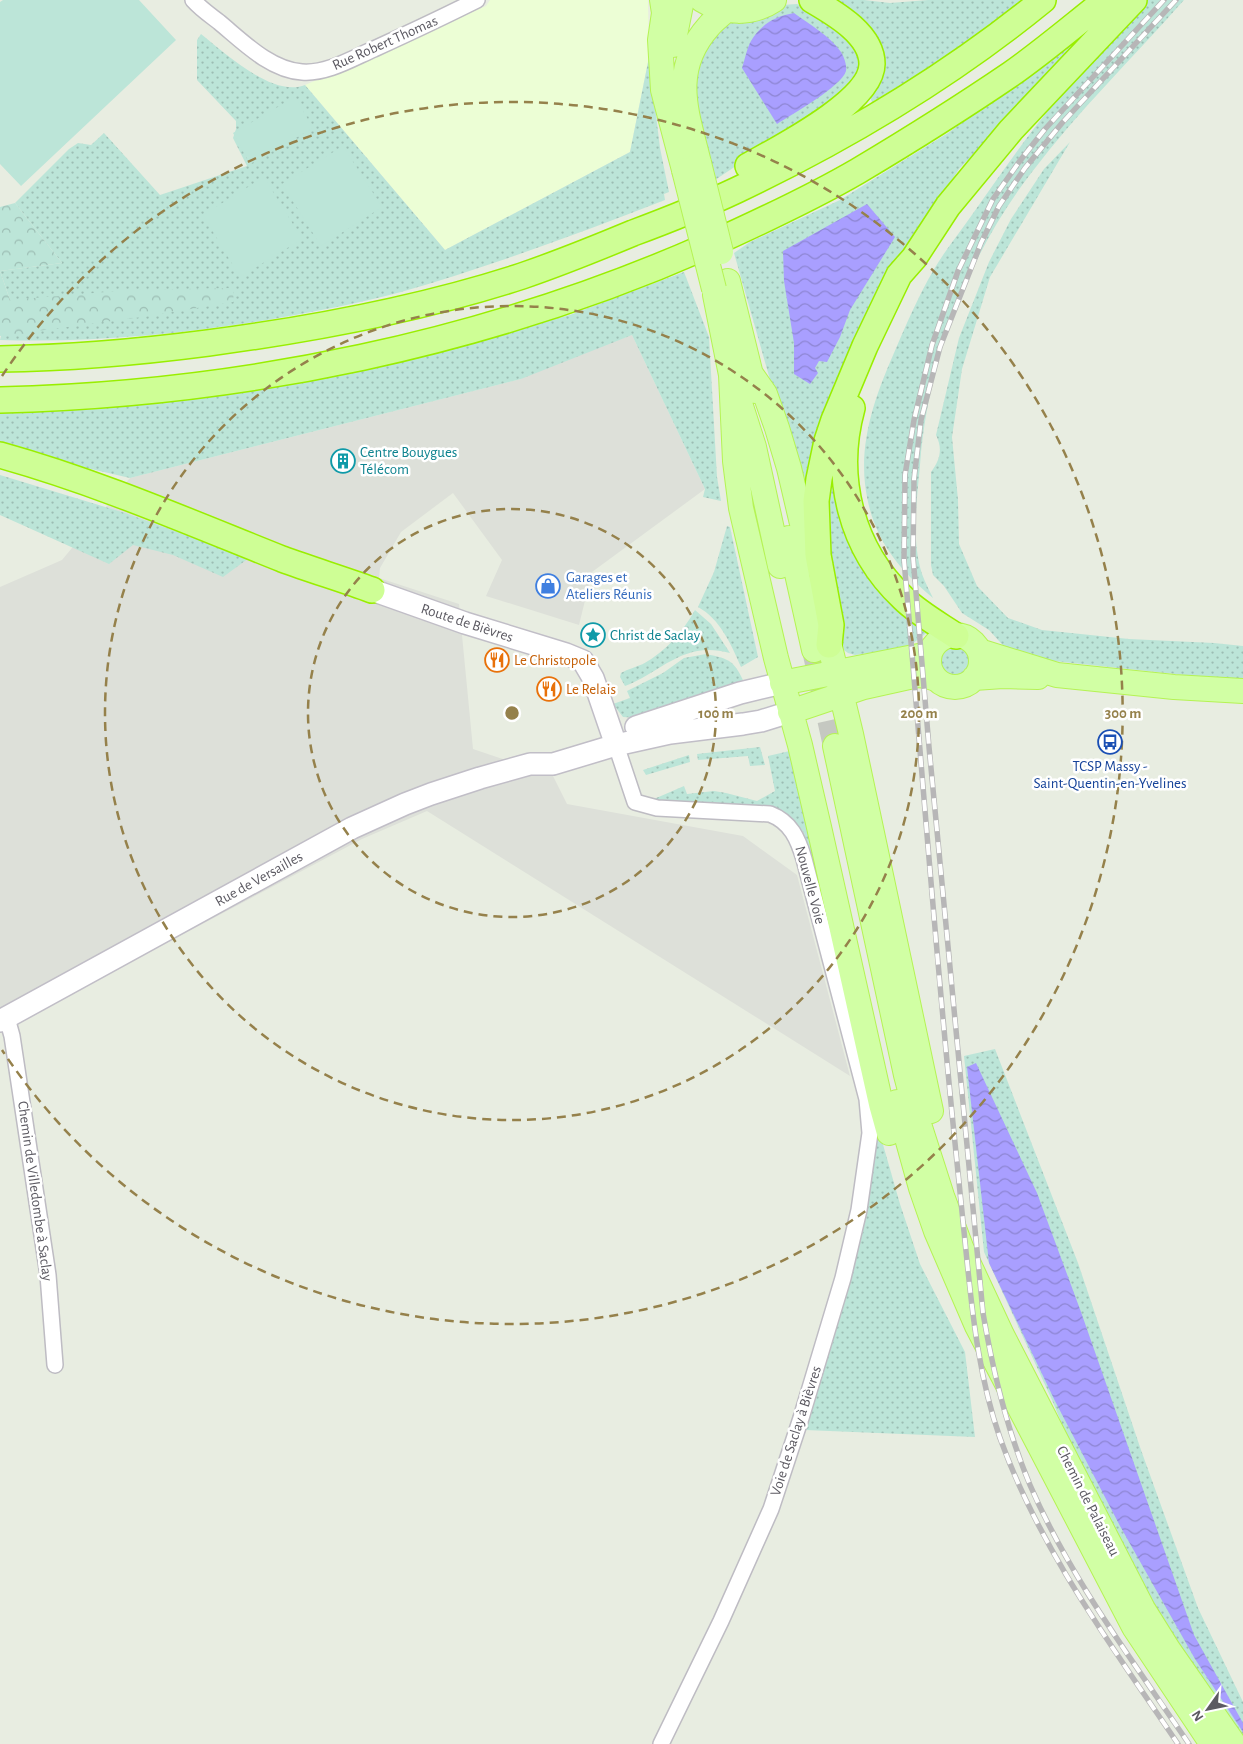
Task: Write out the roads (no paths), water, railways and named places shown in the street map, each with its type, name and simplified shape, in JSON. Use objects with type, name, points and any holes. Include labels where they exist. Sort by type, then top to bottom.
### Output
[{"type":"highway","points":[[672,218],[674,210],[786,145],[826,119],[852,99],[867,82],[872,65],[870,52],[862,38],[835,13],[812,0]]},
{"type":"highway","points":[[0,358],[96,356],[236,339],[360,317],[435,300],[522,276],[602,246],[736,191],[830,143],[882,113],[966,58],[1044,0]]},
{"type":"highway","points":[[0,400],[89,396],[247,379],[333,364],[411,347],[458,335],[566,302],[640,275],[731,236],[857,172],[1012,73],[1106,0]]},
{"type":"highway","points":[[814,650],[831,625],[821,576],[817,528],[816,501],[822,462],[834,420],[855,369],[899,276],[914,258],[948,206],[1006,136],[1134,0]]},
{"type":"highway","points":[[914,258],[907,280],[866,368],[853,405],[846,434],[845,476],[852,518],[864,547],[881,574],[918,611],[956,636]]},
{"type":"highway","points":[[0,455],[52,470],[187,520],[284,560],[375,592]]},
{"type":"main road","points":[[662,0],[664,13],[660,40],[663,90],[674,131],[691,166]]},
{"type":"main road","points":[[674,131],[670,65],[682,0]]},
{"type":"main road","points":[[702,0],[710,5],[726,10],[740,11],[755,9],[774,0]]},
{"type":"main road","points":[[726,10],[709,26],[696,45],[689,60],[685,77],[684,102],[691,166],[721,285],[741,375],[754,447],[814,650],[835,672],[842,695],[935,1129],[955,1199],[961,1247]]},
{"type":"main road","points":[[741,375],[765,394],[789,468],[805,533],[814,650]]},
{"type":"main road","points":[[741,375],[735,460],[741,508],[782,682],[800,745],[881,1104],[910,1196],[944,1281],[977,1326]]},
{"type":"main road","name":"Route de Bièvres","points":[[375,592],[583,661],[593,678],[614,739]]},
{"type":"main road","points":[[936,680],[929,668],[932,648],[942,638],[956,636],[968,639],[979,651],[1057,674],[1174,687],[1243,691]]},
{"type":"main road","points":[[974,678],[981,664],[979,651]]},
{"type":"main road","points":[[782,682],[930,654]]},
{"type":"main road","points":[[790,712],[864,687],[918,676],[927,676],[953,688],[965,685],[974,678],[982,676],[1038,677],[1057,674]]},
{"type":"main road","name":"Rue de Versailles","points":[[614,739],[644,725],[740,693],[782,682]]},
{"type":"main road","name":"Rue de Versailles","points":[[3,1019],[352,828],[422,797],[530,764],[548,753],[614,739],[761,721],[790,712]]},
{"type":"main road","points":[[961,1247],[942,1196],[918,1121],[827,748],[905,1136],[936,1231],[977,1326]]},
{"type":"main road","name":"Chemin de Palaiseau","points":[[961,1247],[1002,1335],[1143,1608],[1168,1649],[1234,1744]]},
{"type":"main road","name":"Chemin de Palaiseau","points":[[977,1326],[1134,1627],[1212,1744]]},
{"type":"street","name":"Rue Robert Thomas","points":[[196,1],[241,42],[270,61],[302,72],[332,67],[434,22],[477,0]]},
{"type":"street","name":"Nouvelle Voie","points":[[614,739],[635,802],[657,808],[770,814],[778,817],[788,825],[795,834],[804,859],[867,1099]]},
{"type":"street","name":"Chemin de Villedombe à Saclay","points":[[3,1019],[12,1036],[48,1275],[56,1365]]},
{"type":"street","name":"Voie de Saclay à Bièvres","points":[[661,1744],[721,1621],[771,1509],[801,1418],[843,1278],[858,1210],[870,1133],[867,1099]]},
{"type":"water","points":[[794,13],[836,46],[844,59],[846,71],[836,84],[826,92],[777,124],[742,68],[750,44],[759,30],[764,25],[781,16]]},
{"type":"water","points":[[867,204],[895,237],[850,310],[840,337],[827,362],[819,361],[815,368],[818,373],[810,384],[794,374],[794,343],[784,281],[783,251]]},
{"type":"water","points":[[976,1063],[1037,1193],[1081,1312],[1194,1635],[1243,1723],[1243,1732],[1195,1659],[1120,1526],[1055,1401],[989,1263],[967,1067]]},
{"type":"tunnel","points":[[814,650],[835,746]]},
{"type":"railway","points":[[1164,0],[1045,129],[1019,162],[993,199],[958,271],[932,345],[914,420],[905,475],[904,560],[955,1143],[972,1306],[987,1395],[1000,1438],[1016,1479],[1056,1558],[1103,1634],[1178,1744]]},
{"type":"railway","points":[[1176,0],[1062,123],[1025,168],[999,206],[981,243],[940,347],[921,420],[914,479],[913,557],[929,747],[983,1313],[996,1379],[1014,1443],[1030,1485],[1046,1519],[1083,1586],[1189,1744]]},
{"type":"place","name":"Centre Bouygues Télécom","points":[[343,461]]},
{"type":"place","name":"Garages et Ateliers Réunis","points":[[548,586]]},
{"type":"place","name":"Christ de Saclay","points":[[593,635]]},
{"type":"place","name":"Le Christopole","points":[[497,660]]},
{"type":"place","name":"Le Relais","points":[[549,689]]},
{"type":"place","name":"TCSP Massy - Saint-Quentin-en-Yvelines","points":[[1110,742]]}]
